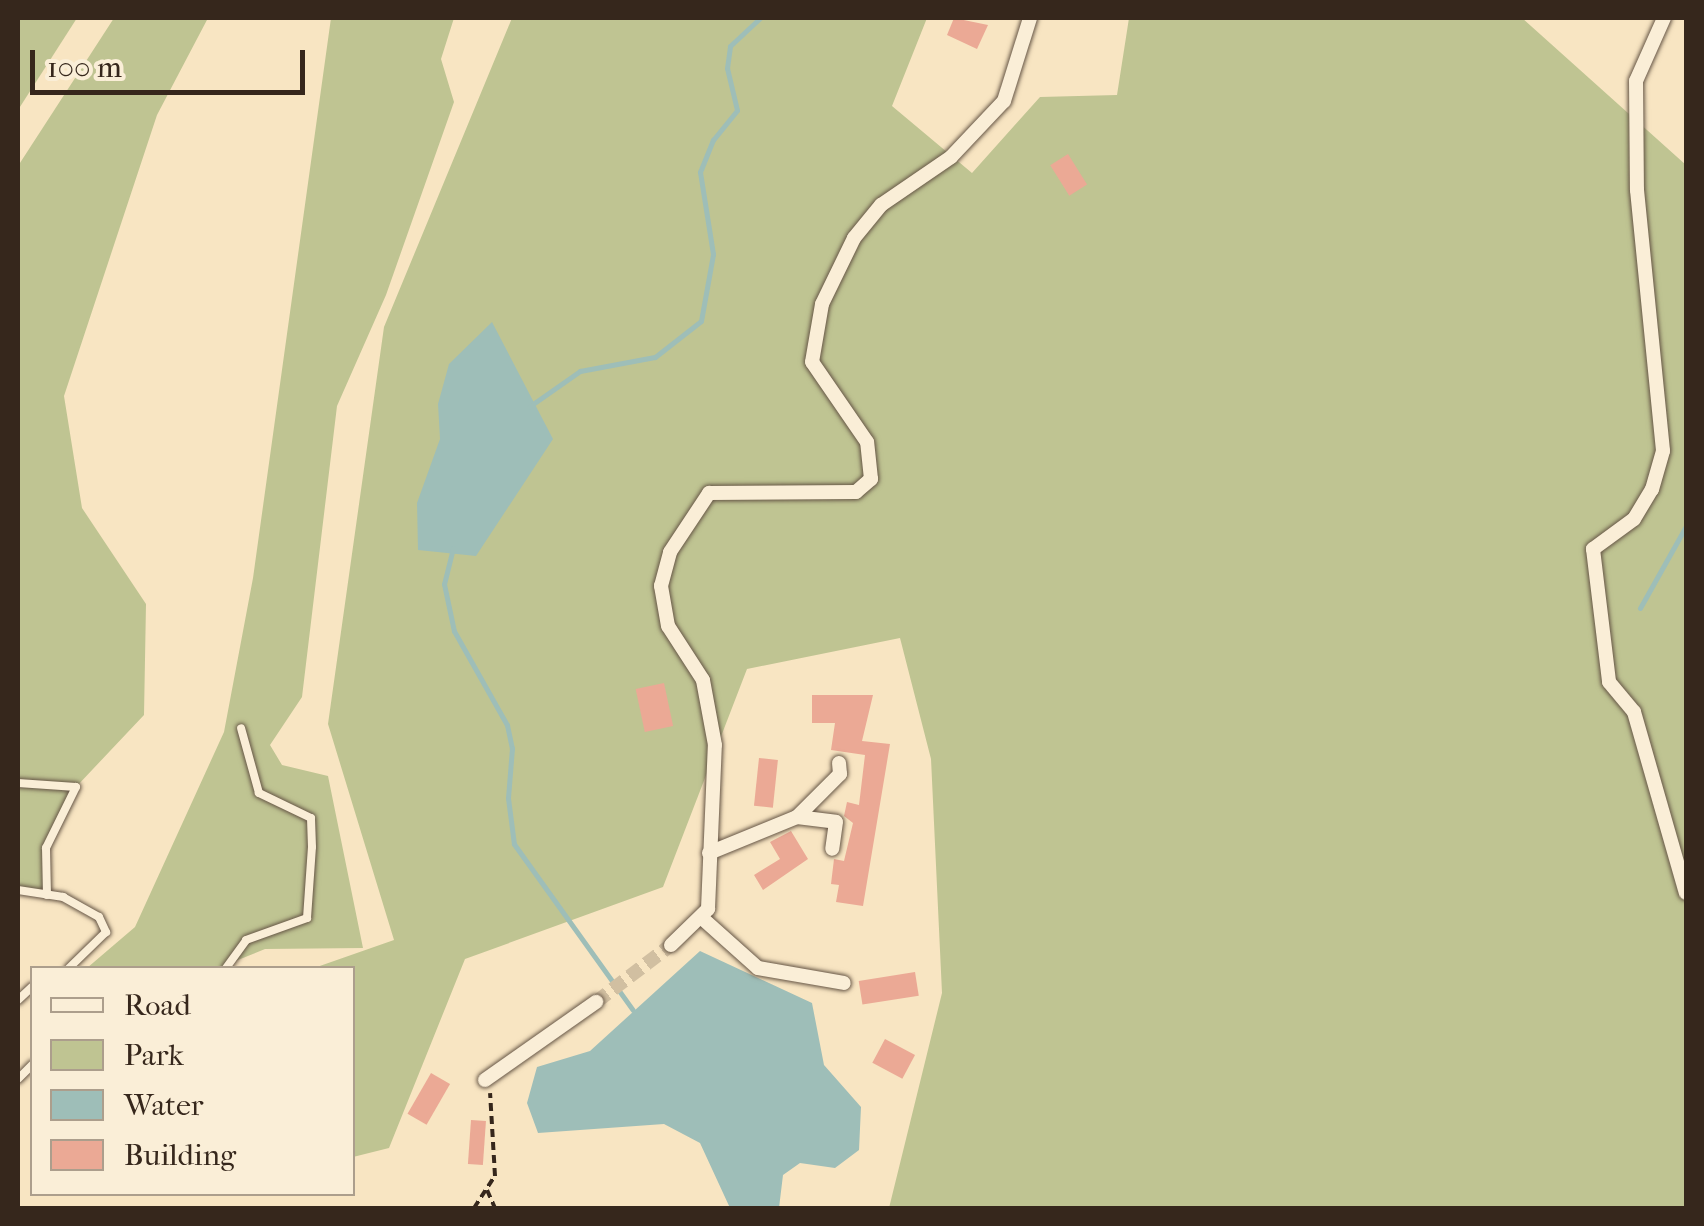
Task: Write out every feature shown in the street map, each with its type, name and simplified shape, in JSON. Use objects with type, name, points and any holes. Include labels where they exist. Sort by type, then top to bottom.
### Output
[{"type":"street","points":[[670,945],[702,918],[710,897],[715,745],[703,680],[668,626],[661,586],[670,552],[710,494],[856,492],[871,479],[867,442],[812,362],[822,304],[854,238],[881,205],[951,156],[1004,102],[1030,18]]},
{"type":"street","points":[[1664,18],[1636,80],[1637,190],[1662,451],[1652,489],[1634,519],[1594,549],[1609,682],[1634,712],[1686,893]]},
{"type":"street","points":[[709,854],[797,817],[840,774],[840,764]]},
{"type":"street","points":[[797,817],[836,822],[832,848]]},
{"type":"street","points":[[702,918],[758,968],[844,983]]},
{"type":"street","points":[[486,1080],[596,1002]]},
{"type":"lane","points":[[227,966],[246,940],[307,918],[312,847],[311,818],[259,793],[241,728]]},
{"type":"lane","points":[[18,783],[76,786],[46,848],[47,895]]},
{"type":"lane","points":[[18,890],[47,895],[100,917],[106,932],[71,966]]},
{"type":"path","points":[[474,1208],[495,1176],[497,1142],[486,1080]]},
{"type":"path","points":[[486,1190],[495,1208]]},
{"type":"green space","points":[[18,18],[77,18],[18,110]]},
{"type":"green space","points":[[114,18],[208,18],[157,115],[64,396],[82,508],[146,604],[144,715],[76,787],[46,848],[47,895],[18,890],[18,166]]},
{"type":"green space","points":[[331,18],[454,18],[441,59],[454,102],[386,295],[337,406],[302,697],[270,745],[282,765],[328,776],[363,948],[265,949],[223,966],[89,966],[135,927],[224,732],[253,578]]},
{"type":"green space","points":[[512,18],[927,18],[892,106],[972,173],[1040,97],[1117,95],[1129,18],[1522,18],[1686,165],[1686,1208],[889,1208],[942,993],[931,759],[900,638],[747,669],[663,887],[465,959],[389,1148],[355,1156],[355,966],[320,966],[394,940],[328,724],[384,327]]},
{"type":"water","points":[[492,322],[553,439],[476,556],[418,550],[417,503],[440,439],[438,404],[449,364]]},
{"type":"water","points":[[700,951],[812,1003],[824,1065],[861,1107],[859,1150],[835,1168],[800,1163],[783,1175],[779,1208],[730,1208],[700,1143],[664,1124],[538,1133],[527,1103],[537,1067],[590,1051]]},
{"type":"building","points":[[954,18],[988,25],[977,49],[947,35]]},
{"type":"building","points":[[1068,154],[1087,185],[1069,196],[1050,165]]},
{"type":"building","points":[[664,683],[673,726],[645,732],[636,689]]},
{"type":"building","points":[[812,695],[873,695],[862,741],[890,744],[863,906],[836,902],[839,885],[831,884],[834,859],[844,861],[853,823],[844,816],[847,802],[859,805],[865,755],[831,750],[835,723],[812,723]]},
{"type":"building","points":[[759,758],[778,760],[773,808],[754,806]]},
{"type":"building","points":[[791,831],[808,859],[763,890],[754,875],[780,859],[770,842]]},
{"type":"building","points":[[915,972],[919,996],[862,1005],[859,981]]},
{"type":"building","points":[[885,1039],[915,1055],[902,1079],[872,1063]]},
{"type":"building","points":[[431,1073],[450,1084],[427,1125],[408,1114]]},
{"type":"building","points":[[471,1120],[486,1121],[483,1165],[468,1164]]},
{"type":"waterway","points":[[530,406],[580,371],[655,357],[701,321],[713,254],[700,172],[713,140],[737,110],[727,68],[730,46],[760,18]]},
{"type":"waterway","points":[[1640,608],[1686,526]]},
{"type":"waterway","points":[[453,548],[444,584],[454,631],[507,725],[512,748],[508,798],[514,844],[633,1010]]},
{"type":"tunnel","points":[[596,1002],[671,945]]}]
